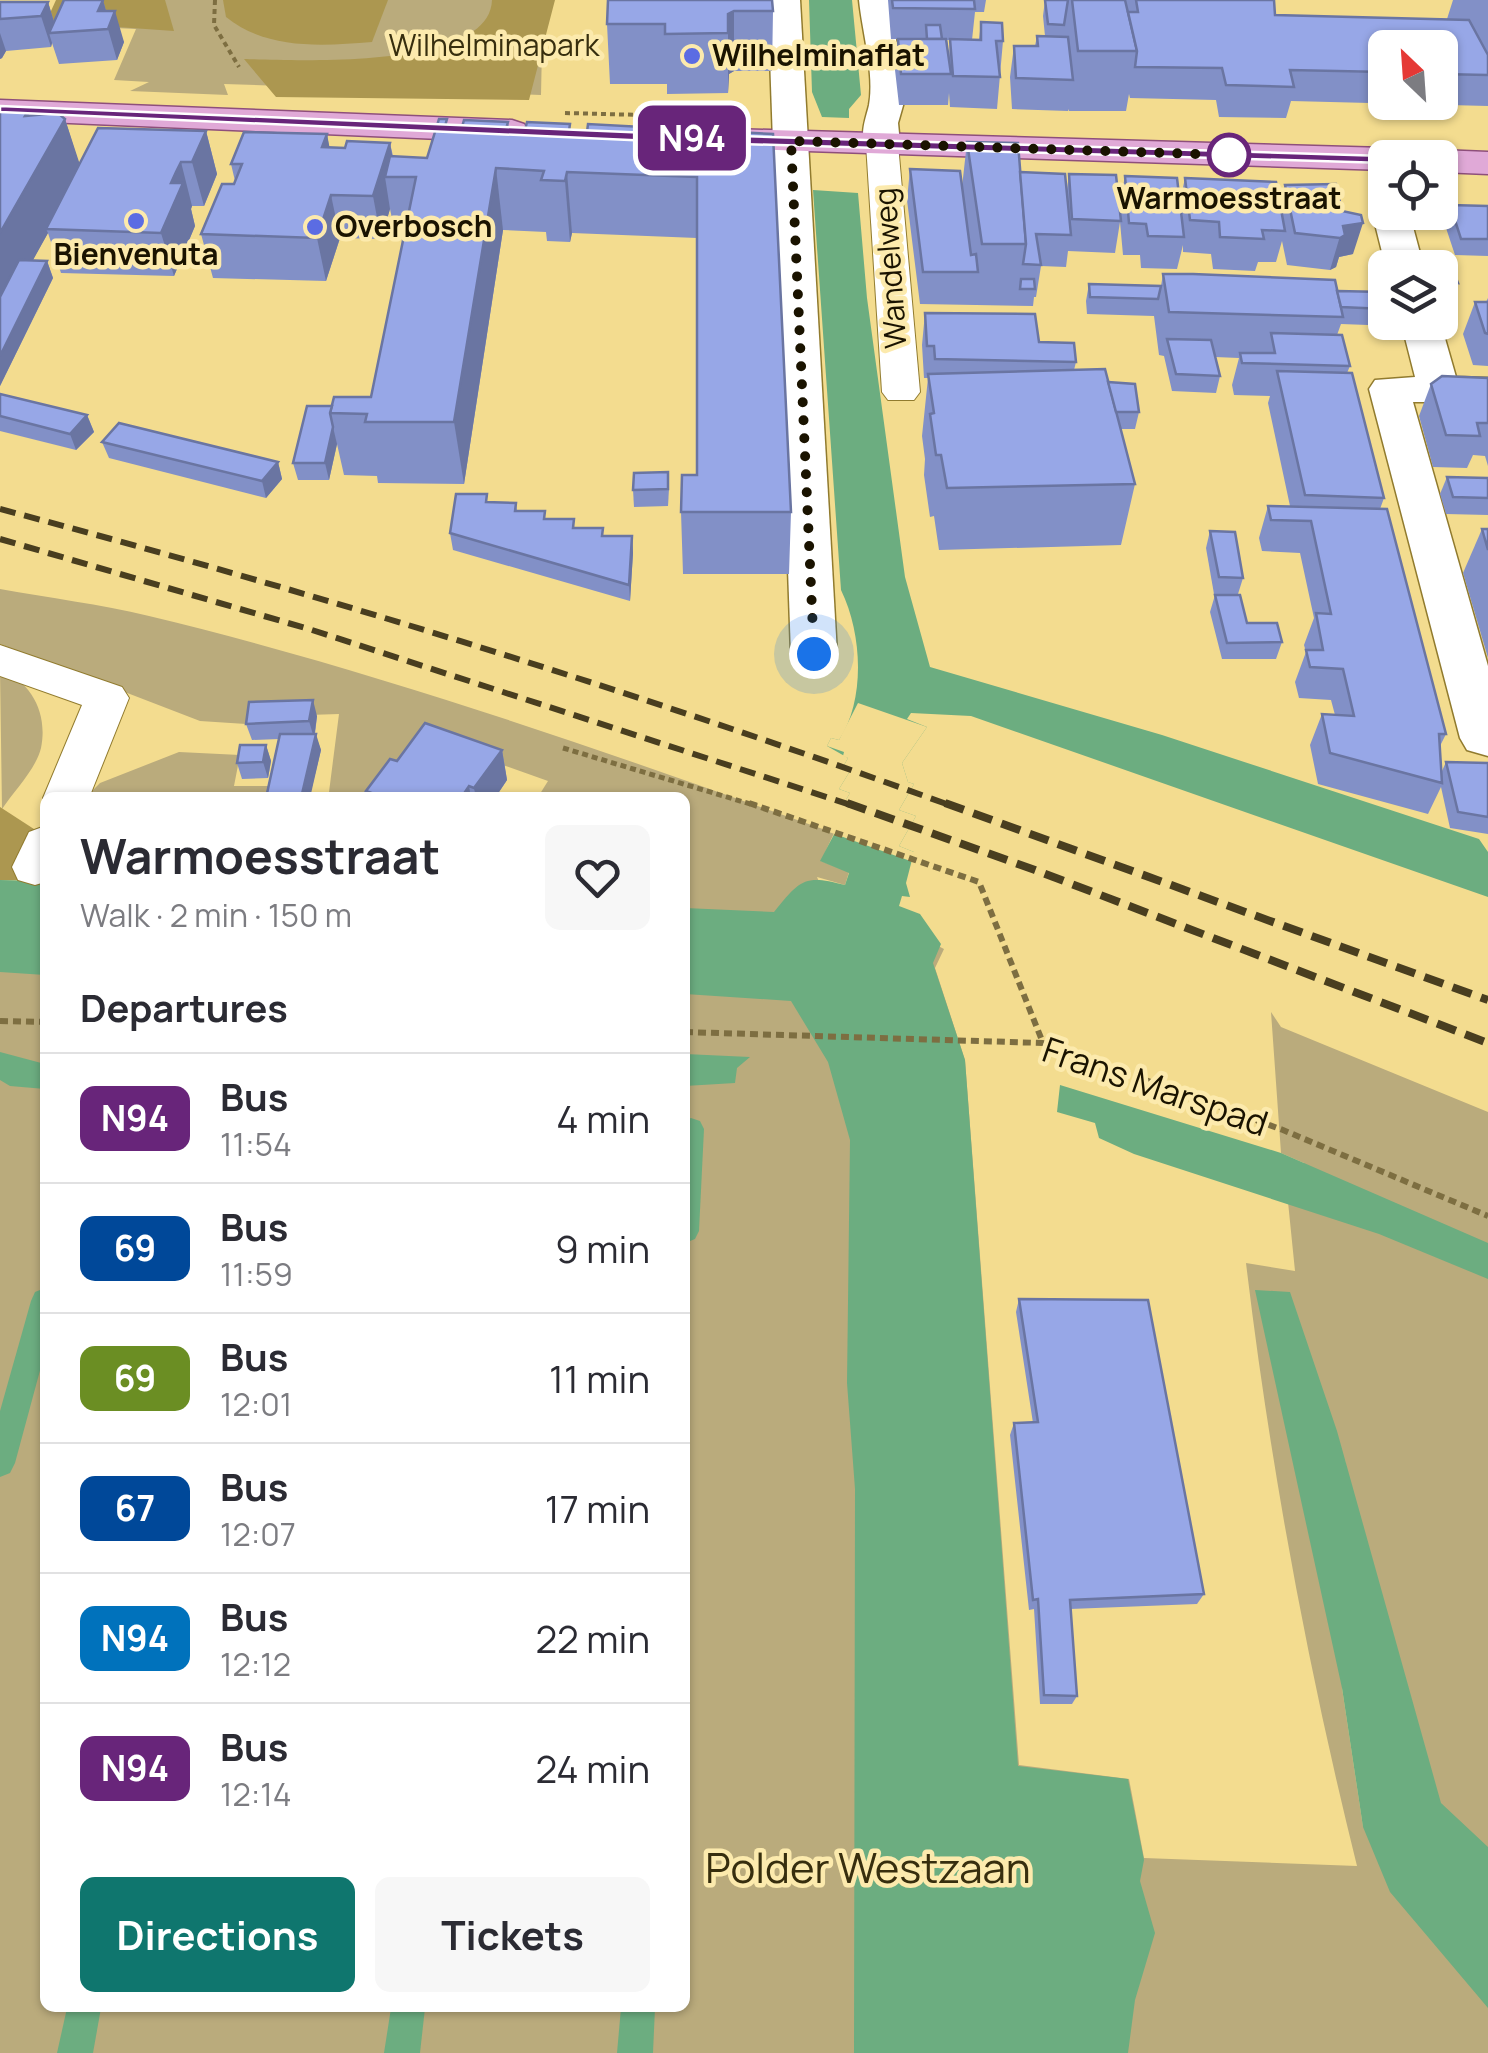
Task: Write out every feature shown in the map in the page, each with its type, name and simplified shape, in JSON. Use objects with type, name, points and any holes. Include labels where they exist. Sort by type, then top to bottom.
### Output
[{"type":"main road","points":[[0,110],[540,132]]},
{"type":"main road","name":"Wandelweg","points":[[655,137],[1368,169]]},
{"type":"main road","points":[[1458,163],[1488,164]]},
{"type":"street","points":[[784,0],[798,142],[814,654]]},
{"type":"street","points":[[871,144],[886,102],[875,0]]},
{"type":"street","points":[[1426,340],[1439,389]]},
{"type":"street","points":[[1488,390],[1389,389],[1484,738],[1488,738]]},
{"type":"lane","name":"Wandelweg","points":[[871,144],[900,392]]},
{"type":"lane","points":[[0,660],[107,698],[68,792]]},
{"type":"path","points":[[215,0],[214,25],[241,72]]},
{"type":"path","points":[[563,748],[743,805],[796,814],[979,882],[1042,1043]]},
{"type":"path","points":[[0,1021],[40,1022]]},
{"type":"path","name":"Frans Marspad","points":[[690,1032],[1042,1043],[1283,1130],[1488,1216]]},
{"type":"green space","points":[[56,0],[165,0],[174,31],[46,22]]},
{"type":"green space","name":"Wilhelminapark","points":[[63,0],[543,0],[541,95],[224,84],[228,95],[130,91],[149,82],[114,80],[136,29],[52,25]]},
{"type":"green space","points":[[223,0],[388,0],[372,42],[314,45],[277,40],[242,28],[226,17]]},
{"type":"green space","points":[[492,0],[555,0],[529,100],[276,97],[244,59],[343,59],[425,50],[459,39],[483,23]]},
{"type":"green space","name":"Polder Westzaan","points":[[0,589],[131,612],[323,662],[665,773],[834,833],[821,861],[849,872],[845,885],[817,877],[820,884],[944,949],[935,968],[965,1060],[1019,1765],[1129,1779],[1144,1858],[1357,1866],[1292,1566],[1246,1263],[1295,1271],[1287,1192],[1304,1163],[1281,1153],[1271,1012],[1281,1027],[1488,1112],[1488,2053],[0,2053],[0,891],[40,888],[40,2012],[690,2012],[690,792],[541,792],[548,781],[427,738],[383,792],[329,792],[339,714],[248,717],[246,724],[200,721],[0,644]],"holes":[[[1345,1459],[1363,1827],[1342,1688]]]},
{"type":"green space","points":[[0,670],[29,691],[40,712],[43,735],[34,764],[2,809]]},
{"type":"green space","points":[[179,752],[240,755],[234,786],[270,786],[268,792],[91,792],[100,783]]},
{"type":"green space","points":[[0,807],[37,831],[20,880],[0,880]]},
{"type":"shaded area","points":[[809,0],[852,0],[861,95],[849,109],[849,118],[822,117],[812,92]]},
{"type":"shaded area","points":[[813,190],[858,193],[867,298],[905,577],[930,667],[1162,735],[1479,839],[1488,852],[1488,897],[971,716],[911,713],[907,719],[927,727],[902,763],[908,782],[914,784],[899,810],[916,816],[899,846],[914,852],[906,883],[910,897],[902,896],[899,906],[920,914],[941,944],[933,963],[965,1060],[1018,1766],[1128,1779],[1144,1860],[1140,1881],[1155,1933],[1135,2000],[1128,2053],[854,2053],[855,1489],[847,1383],[850,1140],[828,1062],[791,1001],[690,994],[690,908],[774,912],[804,882],[820,880],[845,885],[849,873],[820,861],[849,806],[844,803],[850,793],[839,789],[850,771],[843,767],[848,758],[827,746],[831,738],[839,740],[857,687],[854,627],[841,590]]},
{"type":"shaded area","points":[[0,880],[40,881],[40,975],[0,972]]},
{"type":"shaded area","points":[[0,1052],[40,1063],[40,1089],[10,1086],[0,1080]]},
{"type":"shaded area","points":[[690,1054],[750,1057],[737,1068],[735,1083],[690,1086]]},
{"type":"shaded area","points":[[1060,1085],[1281,1153],[1488,1243],[1488,1279],[1379,1234],[1134,1154],[1099,1138],[1095,1123],[1057,1112]]},
{"type":"shaded area","points":[[1255,1290],[1290,1292],[1337,1431],[1441,1803],[1488,1847],[1488,2008],[1390,1892],[1363,1827],[1342,1688]]},
{"type":"pier","points":[[858,703],[927,727],[902,763],[908,782],[914,784],[899,810],[916,816],[899,846],[919,854],[916,863],[829,832],[849,806],[844,803],[850,793],[839,789],[850,771],[843,767],[848,758],[843,756],[844,752],[827,746],[831,738],[839,740]]},
{"type":"building","points":[[64,0],[103,0],[98,11],[115,11],[108,29],[49,33]]},
{"type":"building","points":[[608,0],[772,0],[773,11],[734,11],[728,14],[728,33],[665,34],[665,24],[607,24]]},
{"type":"building","points":[[892,0],[974,0],[975,9],[893,8]]},
{"type":"building","points":[[1045,0],[1068,0],[1064,25],[1048,24]]},
{"type":"building","points":[[1072,0],[1125,0],[1137,51],[1078,51]]},
{"type":"building","points":[[1136,0],[1274,0],[1275,15],[1469,20],[1488,55],[1488,75],[1458,74],[1458,30],[1368,30],[1368,72],[1290,70],[1294,87],[1226,85],[1222,68],[1135,67],[1137,51],[1128,12],[1138,12]]},
{"type":"building","points":[[0,2],[48,2],[41,16],[0,19]]},
{"type":"building","points":[[981,22],[1002,23],[1003,41],[996,41],[1000,77],[953,76],[950,39],[981,40]]},
{"type":"building","points":[[926,25],[940,25],[942,39],[927,39]]},
{"type":"building","points":[[1037,36],[1068,37],[1073,80],[1016,78],[1014,46],[1038,46]]},
{"type":"building","points":[[898,39],[946,39],[951,74],[901,74]]},
{"type":"building","points":[[28,111],[25,116],[58,113],[65,119],[0,233],[0,113]]},
{"type":"building","points":[[439,119],[447,119],[445,126],[462,127],[464,120],[508,122],[506,129],[525,130],[527,122],[570,124],[569,131],[587,132],[588,124],[773,134],[791,512],[681,512],[682,475],[697,475],[697,177],[567,172],[565,181],[541,180],[544,171],[496,168],[454,422],[365,422],[367,414],[330,413],[334,397],[371,397],[416,177],[385,177],[390,156],[427,158]]},
{"type":"building","points":[[98,128],[206,131],[192,162],[181,162],[171,183],[183,183],[161,233],[46,229]]},
{"type":"building","points":[[244,132],[327,134],[322,147],[345,148],[347,141],[390,143],[373,196],[331,195],[317,238],[201,234],[222,184],[234,184],[242,164],[231,164]]},
{"type":"building","points":[[967,142],[1018,143],[1026,244],[982,244]]},
{"type":"building","points":[[910,169],[960,171],[971,255],[976,254],[978,272],[923,272]]},
{"type":"building","points":[[1020,172],[1065,174],[1071,235],[1036,234],[1041,265],[1023,264],[1026,244]]},
{"type":"building","points":[[1069,174],[1116,175],[1121,221],[1072,219]]},
{"type":"building","points":[[1125,176],[1177,178],[1184,237],[1148,236],[1146,224],[1129,223]]},
{"type":"building","points":[[1185,178],[1276,182],[1285,231],[1262,230],[1264,239],[1220,237],[1219,222],[1190,220]]},
{"type":"building","points":[[1336,184],[1342,211],[1361,215],[1363,223],[1343,226],[1345,235],[1340,238],[1295,233],[1285,185]]},
{"type":"building","points":[[1458,205],[1488,206],[1488,239],[1461,239]]},
{"type":"building","points":[[19,260],[47,261],[0,356],[0,297]]},
{"type":"building","points":[[1163,274],[1335,280],[1343,317],[1169,312]]},
{"type":"building","points":[[1021,279],[1034,279],[1035,289],[1020,289]]},
{"type":"building","points":[[1089,284],[1161,286],[1158,299],[1090,297]]},
{"type":"building","points":[[1337,291],[1368,292],[1368,308],[1341,307]]},
{"type":"building","points":[[1475,302],[1488,302],[1488,334],[1485,333]]},
{"type":"building","points":[[925,313],[1035,314],[1039,342],[1074,343],[1076,362],[935,359],[934,346],[927,346]]},
{"type":"building","points":[[1271,333],[1342,335],[1350,366],[1242,363],[1240,353],[1275,353]]},
{"type":"building","points":[[1167,339],[1211,340],[1220,376],[1176,374]]},
{"type":"building","points":[[1105,369],[1135,484],[947,488],[941,455],[936,455],[928,374]]},
{"type":"building","points":[[1277,371],[1352,373],[1384,498],[1305,495]]},
{"type":"building","points":[[1442,376],[1488,378],[1488,423],[1477,423],[1480,436],[1446,435],[1431,384]]},
{"type":"building","points":[[1108,382],[1135,384],[1139,412],[1116,412]]},
{"type":"building","points":[[0,394],[87,415],[70,434],[0,416]]},
{"type":"building","points":[[307,406],[332,406],[333,427],[325,463],[293,463]]},
{"type":"building","points":[[119,423],[278,462],[262,481],[102,442]]},
{"type":"building","points":[[668,472],[668,489],[633,490],[634,473]]},
{"type":"building","points":[[1447,477],[1488,478],[1488,498],[1453,497]]},
{"type":"building","points":[[456,494],[487,494],[486,502],[516,503],[515,511],[545,511],[544,519],[574,519],[573,528],[603,528],[602,536],[632,536],[629,585],[450,533]]},
{"type":"building","points":[[1268,506],[1387,509],[1446,734],[1439,734],[1442,783],[1330,753],[1322,714],[1354,716],[1343,669],[1310,667],[1306,650],[1323,650],[1316,613],[1331,614],[1311,521],[1271,520]]},
{"type":"building","points":[[1482,529],[1488,529],[1488,550]]},
{"type":"building","points":[[1210,531],[1235,532],[1243,578],[1219,577]]},
{"type":"building","points":[[1215,595],[1240,595],[1247,623],[1277,623],[1282,642],[1227,643]]},
{"type":"building","points":[[313,700],[309,721],[246,724],[249,702]]},
{"type":"building","points":[[425,723],[502,750],[474,788],[469,786],[465,792],[366,791],[390,759],[397,761]]},
{"type":"building","points":[[280,734],[316,734],[302,792],[267,792]]},
{"type":"building","points":[[240,745],[266,745],[263,762],[237,763]]},
{"type":"building","points":[[1446,762],[1488,763],[1488,817],[1458,812]]},
{"type":"building","points":[[1019,1299],[1148,1300],[1204,1594],[1070,1600],[1077,1696],[1044,1695],[1038,1599],[1033,1600],[1014,1423],[1038,1422]]},
{"type":"waterway","points":[[690,1146],[691,1129]]},
{"type":"waterway","points":[[0,1463],[40,1319]]},
{"type":"waterway","points":[[75,2053],[83,2012]]},
{"type":"waterway","points":[[402,2053],[407,2012]]},
{"type":"waterway","points":[[635,2053],[638,2012]]},
{"type":"railway","points":[[0,509],[240,575],[479,647],[952,806]]},
{"type":"railway","points":[[0,539],[312,630],[854,806]]},
{"type":"railway","points":[[847,803],[1035,870],[1488,1043]]},
{"type":"railway","points":[[945,803],[1488,1000]]},
{"type":"bus line","name":"N94","points":[[0,110],[674,138],[1368,158]]},
{"type":"place","name":"Wilhelminaflat","points":[[692,56]]},
{"type":"place","name":"Warmoesstraat","points":[[1229,155]]},
{"type":"place","name":"Bienvenuta","points":[[136,221]]},
{"type":"place","name":"Overbosch","points":[[315,227]]},
{"type":"route","points":[[814,654],[816,629],[791,141],[1229,155]]}]
